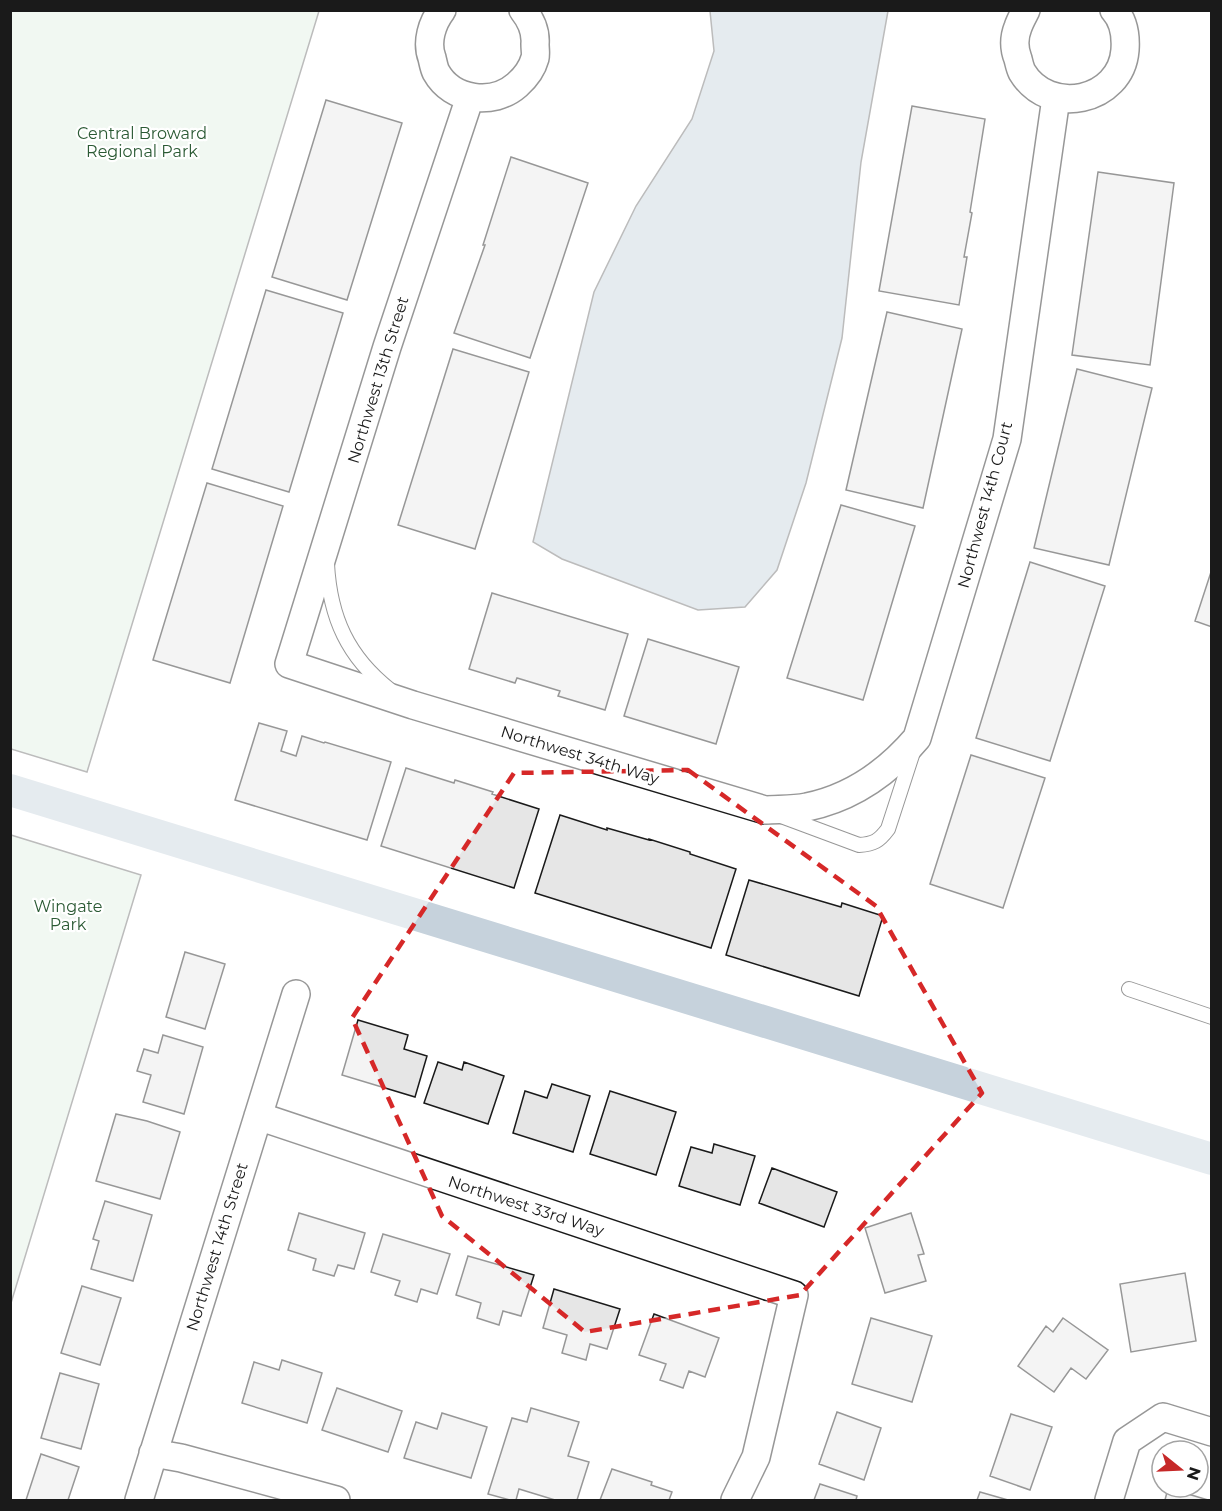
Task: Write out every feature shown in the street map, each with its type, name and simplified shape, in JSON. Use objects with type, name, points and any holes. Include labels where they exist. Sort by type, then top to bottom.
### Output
[{"type":"street","points":[[442,10],[431,32],[430,52],[437,72],[451,88],[470,97],[490,98],[510,91],[525,77],[535,58],[536,37],[529,17],[523,10]]},
{"type":"street","points":[[1026,10],[1017,29],[1015,51],[1022,72],[1036,88],[1056,98],[1078,99],[1098,93],[1115,78],[1124,58],[1126,37],[1119,16],[1114,10]]},
{"type":"street","name":"Northwest 13th Street","points":[[289,664],[387,347],[470,97]]},
{"type":"street","name":"Northwest 14th Court","points":[[871,780],[901,757],[917,738],[1006,439],[1056,98]]},
{"type":"street","name":"Northwest 34th Way","points":[[289,664],[413,705],[765,810],[805,807],[838,798],[871,780]]},
{"type":"street","name":"Northwest 14th Street","points":[[139,1500],[296,994]]},
{"type":"street","name":"Northwest 33rd Way","points":[[258,1116],[794,1295],[756,1457],[735,1500]]},
{"type":"street","points":[[1109,1500],[1127,1441],[1163,1418],[1212,1432]]},
{"type":"street","points":[[153,1453],[181,1458],[336,1500]]},
{"type":"lane","points":[[329,538],[327,561],[330,594],[339,626],[349,646],[377,680],[413,705]]},
{"type":"lane","points":[[765,810],[859,845],[871,844],[880,839],[888,829],[917,738]]},
{"type":"lane","points":[[1129,989],[1212,1017]]},
{"type":"highlighted area","points":[[688,770],[876,906],[982,1093],[800,1295],[585,1332],[442,1216],[352,1018],[514,773]]},
{"type":"green space","name":"Central Broward Regional Park","points":[[10,11],[319,11],[87,772],[11,749]]},
{"type":"green space","name":"Wingate Park","points":[[10,835],[141,875],[11,1303]]},
{"type":"shaded area","points":[[710,11],[888,11],[861,162],[842,338],[806,483],[777,570],[745,607],[698,610],[562,559],[533,542],[594,292],[636,206],[692,119],[714,51]]},
{"type":"building","points":[[326,100],[402,123],[347,300],[272,277]]},
{"type":"building","points":[[912,106],[985,119],[970,212],[972,213],[964,257],[967,257],[959,305],[879,291]]},
{"type":"building","points":[[511,157],[588,183],[530,358],[454,333],[485,245],[483,245]]},
{"type":"building","points":[[1098,172],[1174,183],[1150,365],[1072,355]]},
{"type":"building","points":[[266,290],[343,313],[289,492],[212,469]]},
{"type":"building","points":[[887,312],[962,329],[923,508],[846,490]]},
{"type":"building","points":[[453,349],[529,372],[475,549],[398,525]]},
{"type":"building","points":[[1077,369],[1152,388],[1109,565],[1034,548]]},
{"type":"building","points":[[207,483],[283,506],[230,683],[153,660]]},
{"type":"building","points":[[841,505],[915,526],[863,700],[787,678]]},
{"type":"building","points":[[1030,562],[1105,586],[1050,761],[976,738]]},
{"type":"building","points":[[1212,569],[1212,627],[1195,621]]},
{"type":"building","points":[[492,593],[628,634],[605,710],[558,696],[560,691],[517,678],[515,683],[469,669]]},
{"type":"building","points":[[648,639],[739,667],[716,744],[624,716]]},
{"type":"building","points":[[259,723],[287,731],[281,751],[296,756],[302,736],[391,762],[367,840],[235,800]]},
{"type":"building","points":[[971,755],[1045,778],[1003,908],[930,884]]},
{"type":"building","points":[[406,768],[454,783],[455,780],[539,809],[514,888],[381,846]]},
{"type":"building","points":[[560,815],[607,830],[607,828],[649,839],[736,869],[711,948],[535,893]]},
{"type":"building","points":[[749,880],[841,907],[842,903],[883,916],[859,996],[726,955]]},
{"type":"building","points":[[185,952],[225,964],[205,1029],[166,1017]]},
{"type":"building","points":[[358,1020],[408,1035],[404,1049],[427,1056],[415,1097],[342,1075]]},
{"type":"building","points":[[163,1035],[203,1047],[184,1114],[143,1102],[151,1075],[137,1071],[144,1049],[158,1053]]},
{"type":"building","points":[[438,1062],[462,1070],[464,1062],[504,1076],[488,1124],[424,1103]]},
{"type":"building","points":[[552,1084],[590,1096],[573,1152],[513,1133],[525,1091],[547,1098]]},
{"type":"building","points":[[610,1091],[676,1112],[656,1175],[590,1154]]},
{"type":"building","points":[[116,1114],[180,1132],[160,1199],[96,1181]]},
{"type":"building","points":[[714,1144],[755,1156],[740,1205],[679,1186],[691,1147],[712,1153]]},
{"type":"building","points":[[772,1168],[837,1192],[824,1227],[759,1203]]},
{"type":"building","points":[[105,1201],[152,1215],[133,1281],[91,1269],[99,1241],[93,1239]]},
{"type":"building","points":[[299,1213],[365,1233],[354,1269],[338,1265],[334,1276],[313,1270],[316,1259],[288,1250]]},
{"type":"building","points":[[911,1213],[924,1254],[918,1255],[926,1281],[885,1293],[865,1228]]},
{"type":"building","points":[[383,1234],[450,1254],[437,1294],[421,1289],[417,1302],[395,1295],[400,1281],[371,1272]]},
{"type":"building","points":[[468,1256],[534,1275],[521,1316],[503,1311],[499,1325],[477,1318],[481,1303],[456,1295]]},
{"type":"building","points":[[1185,1273],[1196,1341],[1131,1352],[1120,1284]]},
{"type":"building","points":[[82,1286],[121,1298],[100,1365],[61,1353]]},
{"type":"building","points":[[554,1289],[620,1309],[607,1349],[590,1344],[586,1360],[562,1353],[567,1335],[543,1328]]},
{"type":"building","points":[[654,1314],[719,1338],[705,1377],[689,1371],[683,1388],[660,1380],[666,1364],[639,1355]]},
{"type":"building","points":[[871,1318],[932,1336],[912,1402],[852,1384]]},
{"type":"building","points":[[1063,1318],[1108,1350],[1086,1379],[1071,1368],[1054,1392],[1018,1366],[1046,1326],[1053,1332]]},
{"type":"building","points":[[282,1360],[322,1373],[307,1423],[242,1403],[254,1362],[279,1370]]},
{"type":"building","points":[[60,1373],[99,1384],[81,1449],[41,1438]]},
{"type":"building","points":[[337,1388],[402,1411],[388,1452],[322,1430]]},
{"type":"building","points":[[531,1408],[579,1422],[568,1456],[589,1462],[577,1500],[555,1500],[519,1489],[516,1500],[488,1494],[512,1418],[527,1422]]},
{"type":"building","points":[[837,1412],[881,1428],[864,1480],[819,1464]]},
{"type":"building","points":[[442,1413],[487,1427],[471,1478],[404,1458],[416,1422],[437,1429]]},
{"type":"building","points":[[1011,1414],[1052,1427],[1030,1490],[990,1476]]},
{"type":"building","points":[[41,1454],[79,1467],[68,1500],[26,1500]]},
{"type":"building","points":[[612,1469],[652,1482],[651,1485],[672,1492],[669,1500],[600,1500]]},
{"type":"building","points":[[820,1484],[857,1496],[856,1500],[814,1500]]},
{"type":"building","points":[[980,1492],[1008,1500],[977,1500]]},
{"type":"building","points":[[1205,1499],[1208,1500],[1165,1500]]},
{"type":"waterway","points":[[10,790],[1212,1159]]}]
